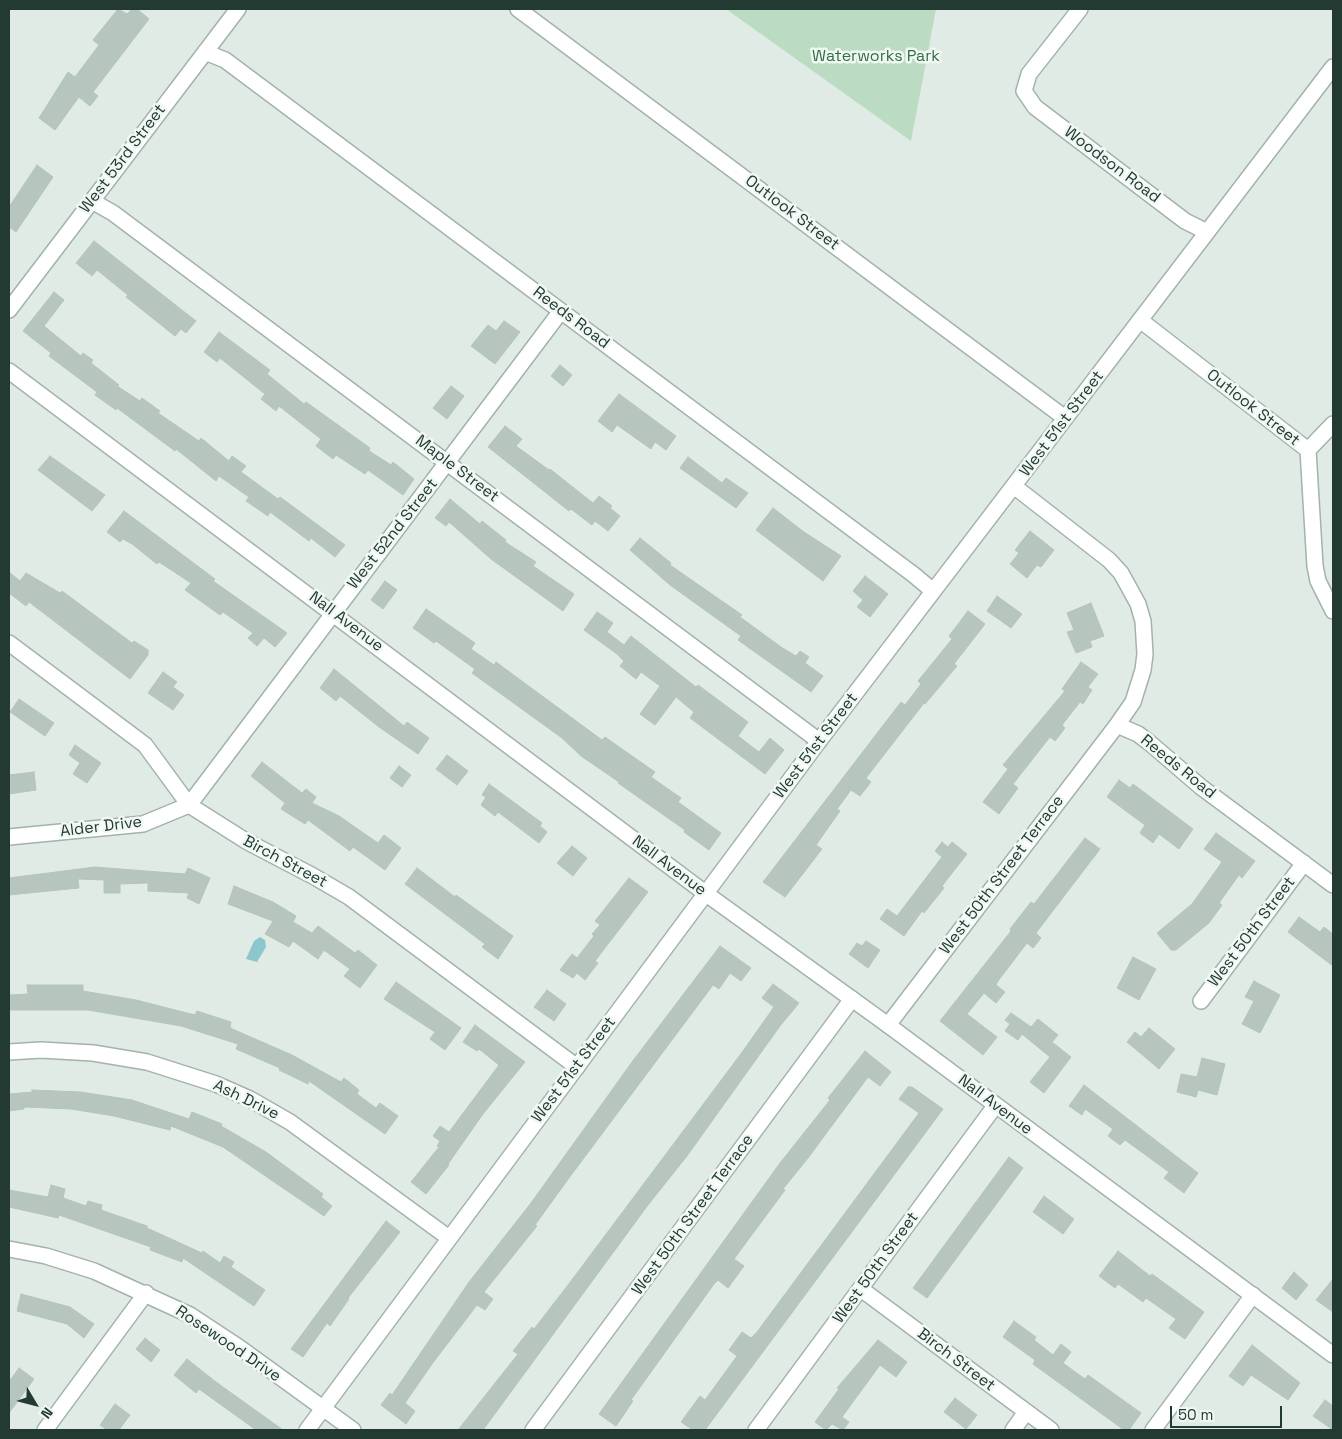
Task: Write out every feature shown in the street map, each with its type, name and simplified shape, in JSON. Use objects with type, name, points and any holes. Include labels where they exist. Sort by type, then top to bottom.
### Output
[{"type":"street","name":"West 53rd Street","points":[[9,310],[238,9]]},
{"type":"street","name":"Outlook Street","points":[[518,9],[1066,418]]},
{"type":"street","name":"Woodson Road","points":[[1080,9],[1029,74],[1024,91],[1035,107],[1185,220],[1207,232]]},
{"type":"street","name":"Reeds Road","points":[[205,52],[225,60],[933,591]]},
{"type":"street","name":"West 51st Street","points":[[306,1430],[819,740],[1015,487],[1333,67]]},
{"type":"street","name":"Maple Street","points":[[92,201],[121,219],[819,740]]},
{"type":"street","name":"West 52nd Street","points":[[190,805],[333,612],[448,463],[561,311]]},
{"type":"street","name":"Outlook Street","points":[[1140,320],[1308,450],[1315,566],[1318,581],[1333,611]]},
{"type":"street","name":"Nall Avenue","points":[[9,370],[705,893],[888,1025],[1333,1355]]},
{"type":"street","points":[[1308,450],[1333,424]]},
{"type":"street","points":[[1015,487],[1109,560],[1121,573],[1138,604],[1145,638],[1143,670],[1133,702],[1117,725]]},
{"type":"street","name":"Birch Street","points":[[9,643],[145,745],[190,805],[246,841],[314,876],[349,897],[577,1067]]},
{"type":"street","name":"Reeds Road","points":[[1117,725],[1138,734],[1202,787],[1333,885]]},
{"type":"street","name":"West 50th Street Terrace","points":[[888,1025],[1117,725]]},
{"type":"street","name":"Alder Drive","points":[[9,837],[143,824],[190,805]]},
{"type":"street","name":"West 50th Street","points":[[1201,1001],[1304,863]]},
{"type":"street","name":"West 50th Street Terrace","points":[[534,1430],[852,999]]},
{"type":"street","name":"Ash Drive","points":[[9,1052],[41,1050],[92,1053],[147,1062],[216,1084],[250,1099],[298,1126],[449,1238]]},
{"type":"street","name":"West 50th Street","points":[[756,1430],[995,1106]]},
{"type":"street","name":"Rosewood Drive","points":[[9,1249],[46,1256],[94,1271],[146,1293],[190,1315],[233,1343],[353,1430]]},
{"type":"street","name":"Birch Street","points":[[861,1289],[1051,1430]]},
{"type":"street","points":[[45,1430],[146,1293]]},
{"type":"street","points":[[1153,1430],[1253,1295]]},
{"type":"street","points":[[1013,1430],[1026,1412]]},
{"type":"green space","name":"Waterworks Park","points":[[726,9],[936,9],[911,141]]},
{"type":"water","points":[[260,937],[265,940],[266,947],[257,962],[246,959],[254,941]]},
{"type":"building","points":[[118,9],[127,14],[132,9],[137,9],[149,19],[93,92],[98,96],[90,106],[79,97],[55,130],[39,118],[68,72],[75,77],[99,45],[93,40]]},
{"type":"building","points":[[37,165],[53,177],[16,232],[9,227],[9,207]]},
{"type":"building","points":[[94,241],[196,321],[186,333],[181,329],[175,336],[126,297],[128,295],[97,270],[92,276],[76,263]]},
{"type":"building","points":[[54,292],[64,300],[44,326],[81,356],[83,353],[93,360],[91,363],[119,385],[117,386],[140,401],[142,398],[160,411],[158,413],[199,441],[201,438],[229,461],[232,456],[246,466],[241,472],[278,499],[280,497],[345,545],[335,557],[311,538],[309,541],[270,512],[268,516],[246,501],[249,497],[219,476],[216,481],[176,449],[175,451],[117,408],[116,410],[95,395],[97,392],[49,356],[51,353],[23,331]]},
{"type":"building","points":[[504,321],[520,332],[495,364],[471,346],[488,325],[496,331]]},
{"type":"building","points":[[219,332],[270,370],[267,374],[304,404],[306,402],[370,448],[369,451],[391,465],[393,462],[414,479],[403,495],[368,470],[365,474],[336,455],[333,459],[316,446],[321,439],[279,406],[276,411],[261,399],[265,394],[220,358],[217,362],[204,352]]},
{"type":"building","points":[[560,365],[572,375],[563,386],[551,376]]},
{"type":"building","points":[[451,386],[464,396],[447,419],[433,408]]},
{"type":"building","points":[[619,394],[676,436],[666,450],[655,442],[651,449],[617,425],[612,432],[598,421]]},
{"type":"building","points":[[505,426],[522,439],[516,446],[550,469],[593,503],[599,496],[612,506],[610,508],[620,516],[608,531],[595,521],[592,525],[571,509],[569,511],[488,447]]},
{"type":"building","points":[[50,456],[105,495],[92,511],[38,470]]},
{"type":"building","points":[[688,457],[722,483],[726,478],[748,493],[736,508],[680,468]]},
{"type":"building","points":[[450,499],[480,524],[482,521],[506,540],[505,542],[536,562],[533,566],[574,594],[563,611],[491,559],[449,522],[446,526],[435,518]]},
{"type":"building","points":[[773,508],[804,532],[841,556],[823,581],[756,530]]},
{"type":"building","points":[[124,511],[215,579],[213,581],[287,633],[275,647],[264,638],[257,646],[248,638],[253,633],[223,612],[220,615],[185,590],[191,583],[159,562],[157,564],[132,544],[123,539],[120,542],[107,532]]},
{"type":"building","points":[[1030,531],[1054,550],[1041,567],[1037,565],[1027,578],[1010,564],[1019,553],[1015,550]]},
{"type":"building","points":[[640,538],[671,563],[670,565],[742,615],[740,617],[781,647],[796,656],[800,651],[809,657],[805,663],[823,676],[811,692],[738,640],[741,636],[670,585],[630,550]]},
{"type":"building","points":[[9,572],[20,581],[26,573],[60,593],[62,591],[132,643],[134,641],[148,650],[148,655],[130,679],[29,602],[26,606],[9,593]]},
{"type":"building","points":[[865,576],[888,594],[870,617],[857,607],[863,600],[853,591]]},
{"type":"building","points":[[385,581],[397,590],[383,609],[371,600]]},
{"type":"building","points":[[997,596],[1022,614],[1011,628],[987,611]]},
{"type":"building","points":[[1091,603],[1104,636],[1090,641],[1092,647],[1076,653],[1067,632],[1074,630],[1067,613]]},
{"type":"building","points":[[426,609],[475,643],[471,649],[494,665],[496,662],[602,740],[605,737],[655,772],[651,777],[681,798],[678,802],[721,833],[709,850],[684,832],[685,830],[581,756],[562,738],[472,673],[475,669],[436,641],[434,643],[413,628]]},
{"type":"building","points":[[968,611],[985,624],[954,664],[957,666],[924,703],[866,778],[871,782],[860,796],[851,790],[837,809],[840,811],[816,845],[822,849],[785,897],[763,882],[901,702],[905,705],[921,684],[918,681],[952,639],[949,636]]},
{"type":"building","points":[[597,612],[613,623],[607,632],[624,645],[631,636],[696,687],[698,685],[748,722],[738,736],[759,752],[770,738],[784,750],[765,774],[690,718],[694,712],[676,697],[655,725],[640,714],[660,686],[641,672],[636,679],[620,666],[624,661],[617,654],[584,630]]},
{"type":"building","points":[[1081,662],[1098,674],[1088,687],[1092,690],[1083,704],[1080,702],[1062,725],[1065,728],[1055,741],[1050,737],[1013,784],[1018,788],[999,814],[983,802],[1008,769],[1003,765],[1065,691],[1062,689]]},
{"type":"building","points":[[334,669],[404,726],[407,722],[429,738],[418,754],[379,727],[340,696],[336,701],[320,688]]},
{"type":"building","points":[[163,672],[177,682],[173,687],[184,695],[173,710],[148,693]]},
{"type":"building","points":[[19,699],[54,723],[45,736],[10,712]]},
{"type":"building","points":[[75,745],[101,763],[87,783],[73,774],[80,763],[69,755]]},
{"type":"building","points":[[447,755],[468,771],[457,785],[436,769]]},
{"type":"building","points":[[262,762],[302,793],[306,789],[316,797],[312,803],[339,816],[378,843],[384,835],[401,848],[385,870],[353,847],[350,851],[308,820],[305,824],[281,809],[285,803],[251,776]]},
{"type":"building","points":[[399,766],[411,775],[402,787],[390,778]]},
{"type":"building","points":[[34,772],[36,790],[9,794],[9,775]]},
{"type":"building","points":[[1119,780],[1130,788],[1133,784],[1193,829],[1179,849],[1159,834],[1153,843],[1140,833],[1145,825],[1107,797]]},
{"type":"building","points":[[489,784],[542,823],[540,826],[547,832],[539,843],[498,812],[495,816],[481,805],[486,797],[482,795]]},
{"type":"building","points":[[1216,833],[1255,861],[1242,878],[1239,875],[1219,903],[1222,905],[1209,923],[1176,950],[1171,950],[1157,933],[1192,904],[1222,862],[1204,849]]},
{"type":"building","points":[[1085,838],[1100,849],[1036,933],[1041,938],[1033,948],[1027,943],[998,981],[996,985],[1005,992],[996,1003],[984,993],[967,1014],[997,1037],[983,1055],[940,1021],[1011,931],[1010,929],[1031,902],[1034,904]]},
{"type":"building","points":[[942,842],[948,847],[952,842],[967,854],[942,886],[944,888],[924,913],[922,911],[904,936],[880,919],[887,909],[897,916],[942,857],[935,851]]},
{"type":"building","points":[[572,846],[587,858],[573,876],[557,863]]},
{"type":"building","points":[[95,867],[185,874],[188,868],[210,878],[199,904],[187,898],[189,893],[148,891],[148,883],[120,884],[120,893],[104,893],[104,880],[78,879],[79,888],[9,895],[9,878]]},
{"type":"building","points":[[417,868],[455,897],[456,895],[513,936],[498,959],[482,947],[485,944],[405,884]]},
{"type":"building","points":[[629,878],[648,892],[595,961],[598,963],[585,980],[577,973],[573,978],[560,970],[572,954],[577,958],[594,936],[592,934],[600,925],[595,921]]},
{"type":"building","points":[[234,886],[273,902],[296,916],[293,922],[312,933],[318,926],[355,953],[358,950],[377,965],[360,988],[344,976],[350,969],[324,950],[318,959],[293,941],[289,947],[265,934],[273,921],[228,904]]},
{"type":"building","points":[[1299,917],[1320,932],[1324,927],[1333,934],[1333,966],[1288,932]]},
{"type":"building","points":[[866,941],[880,950],[868,968],[849,954],[857,943],[862,946]]},
{"type":"building","points":[[720,946],[751,968],[741,981],[730,973],[719,989],[713,985],[569,1178],[535,1225],[537,1226],[484,1292],[493,1299],[485,1310],[477,1305],[432,1364],[405,1403],[415,1411],[406,1424],[381,1405],[390,1393],[392,1395],[469,1282],[531,1203],[632,1062]]},
{"type":"building","points":[[1133,957],[1156,969],[1139,1000],[1117,988]]},
{"type":"building","points":[[1254,981],[1280,995],[1260,1033],[1242,1024],[1254,1001],[1245,997]]},
{"type":"building","points":[[396,982],[461,1028],[445,1050],[430,1039],[435,1032],[384,999]]},
{"type":"building","points":[[773,984],[799,1003],[780,1026],[687,1156],[648,1205],[483,1430],[458,1430],[518,1354],[513,1351],[532,1327],[534,1329],[568,1285],[743,1051],[774,1007],[762,998]]},
{"type":"building","points":[[27,985],[83,985],[83,991],[136,1000],[195,1015],[197,1011],[231,1022],[230,1028],[292,1055],[341,1082],[344,1078],[359,1090],[357,1094],[376,1108],[380,1103],[398,1116],[385,1134],[309,1081],[308,1084],[279,1070],[280,1068],[236,1049],[238,1044],[181,1026],[88,1010],[9,1010],[9,995],[28,994]]},
{"type":"building","points":[[547,990],[566,1004],[554,1021],[534,1007]]},
{"type":"building","points":[[1011,1013],[1031,1027],[1038,1019],[1058,1035],[1052,1042],[1071,1057],[1044,1093],[1030,1082],[1050,1057],[1022,1034],[1018,1040],[1005,1031],[1010,1024],[1005,1020]]},
{"type":"building","points":[[475,1025],[525,1062],[483,1114],[449,1165],[426,1194],[411,1182],[439,1147],[437,1146],[440,1141],[433,1136],[440,1126],[449,1132],[499,1065],[479,1049],[477,1051],[463,1042]]},
{"type":"building","points":[[1149,1028],[1175,1049],[1159,1069],[1127,1042],[1135,1032],[1141,1037]]},
{"type":"building","points":[[865,1051],[891,1072],[880,1086],[868,1077],[783,1189],[785,1190],[734,1259],[744,1266],[728,1288],[718,1280],[714,1284],[631,1400],[633,1401],[616,1426],[599,1414],[780,1163],[830,1100],[828,1098]]},
{"type":"building","points":[[1202,1058],[1225,1064],[1217,1095],[1198,1090],[1196,1097],[1177,1092],[1181,1074],[1197,1077]]},
{"type":"building","points":[[1084,1085],[1198,1173],[1184,1193],[1164,1178],[1169,1172],[1125,1140],[1120,1145],[1108,1136],[1113,1129],[1085,1109],[1082,1115],[1069,1106]]},
{"type":"building","points":[[908,1087],[912,1087],[943,1109],[705,1430],[693,1430],[681,1422],[700,1396],[705,1400],[737,1356],[729,1350],[742,1332],[751,1338],[757,1332],[919,1113],[899,1099]]},
{"type":"building","points":[[32,1090],[81,1092],[132,1100],[189,1119],[192,1112],[222,1124],[221,1126],[266,1152],[323,1194],[321,1197],[332,1206],[324,1216],[223,1147],[171,1126],[170,1130],[114,1116],[71,1109],[24,1107],[24,1109],[9,1111],[9,1094],[32,1092]]},
{"type":"building","points":[[1009,1157],[1023,1168],[927,1298],[913,1288]]},
{"type":"building","points":[[51,1185],[65,1189],[63,1198],[86,1206],[88,1201],[102,1205],[101,1210],[147,1226],[147,1228],[202,1253],[203,1251],[220,1263],[224,1256],[234,1262],[231,1267],[265,1290],[254,1306],[183,1258],[182,1262],[150,1250],[151,1247],[59,1215],[58,1218],[9,1207],[9,1190],[48,1197]]},
{"type":"building","points":[[1044,1196],[1074,1219],[1063,1234],[1033,1212]]},
{"type":"building","points":[[386,1221],[400,1232],[348,1298],[330,1326],[327,1323],[303,1357],[291,1349]]},
{"type":"building","points":[[1118,1251],[1150,1276],[1152,1274],[1204,1312],[1185,1339],[1169,1328],[1176,1319],[1146,1298],[1143,1302],[1118,1284],[1115,1288],[1099,1276]]},
{"type":"building","points":[[1294,1272],[1308,1285],[1296,1300],[1282,1288]]},
{"type":"building","points":[[1333,1279],[1333,1312],[1316,1300]]},
{"type":"building","points":[[21,1294],[70,1307],[94,1324],[84,1338],[67,1324],[17,1311]]},
{"type":"building","points":[[1014,1321],[1036,1337],[1034,1340],[1053,1355],[1061,1344],[1071,1352],[1063,1363],[1085,1379],[1088,1375],[1141,1413],[1129,1430],[1124,1430],[1033,1364],[1035,1360],[1003,1337]]},
{"type":"building","points":[[145,1338],[160,1350],[151,1362],[136,1349]]},
{"type":"building","points":[[878,1340],[907,1362],[896,1377],[880,1365],[842,1417],[849,1422],[843,1430],[832,1424],[826,1430],[815,1422],[839,1389],[837,1388]]},
{"type":"building","points":[[1252,1345],[1300,1383],[1288,1400],[1251,1375],[1243,1386],[1229,1376]]},
{"type":"building","points":[[187,1359],[283,1430],[256,1430],[199,1389],[196,1393],[174,1375]]},
{"type":"building","points":[[19,1368],[34,1379],[9,1413],[9,1382]]},
{"type":"building","points":[[955,1398],[977,1415],[966,1429],[944,1412]]},
{"type":"building","points":[[1325,1400],[1333,1406],[1333,1430],[1313,1416]]},
{"type":"building","points":[[115,1404],[130,1415],[119,1430],[107,1430],[100,1425]]}]
